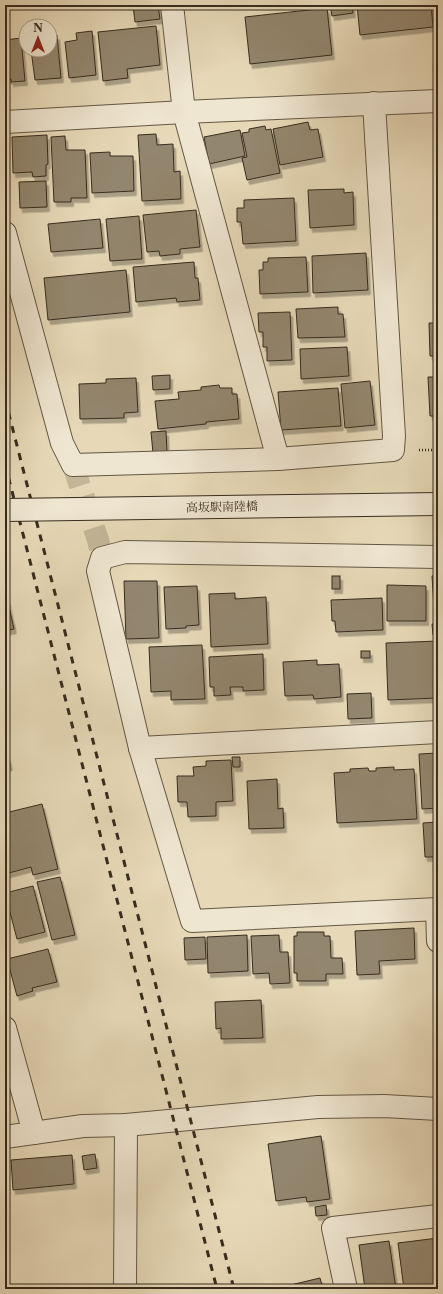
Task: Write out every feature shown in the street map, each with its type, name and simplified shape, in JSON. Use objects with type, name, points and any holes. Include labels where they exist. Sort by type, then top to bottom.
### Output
[{"type":"street","points":[[172,5],[184,112],[278,459]]},
{"type":"street","points":[[5,122],[184,112],[438,101]]},
{"type":"street","points":[[5,233],[62,443],[73,465],[278,459],[393,450],[394,436],[374,103]]},
{"type":"street","name":"高坂駅南陸橋","points":[[5,510],[438,504]]},
{"type":"street","points":[[438,557],[125,552],[102,558],[98,572],[140,748],[192,921],[437,909],[438,941]]},
{"type":"street","points":[[140,748],[438,732]]},
{"type":"street","points":[[5,1028],[34,1133]]},
{"type":"street","points":[[5,1137],[83,1126],[126,1125],[318,1107],[384,1106],[438,1109]]},
{"type":"street","points":[[125,1289],[126,1125]]},
{"type":"street","points":[[346,1289],[333,1228],[438,1216]]},
{"type":"building","points":[[133,5],[158,5],[160,19],[135,22]]},
{"type":"building","points":[[330,5],[352,5],[353,13],[332,16]]},
{"type":"building","points":[[357,5],[431,5],[433,27],[360,35]]},
{"type":"building","points":[[327,8],[332,55],[250,64],[245,17]]},
{"type":"building","points":[[156,26],[160,65],[127,69],[128,78],[103,81],[98,32]]},
{"type":"building","points":[[92,31],[96,75],[69,78],[65,42],[77,40],[76,33]]},
{"type":"building","points":[[18,38],[18,58],[23,58],[25,81],[11,82],[11,79],[5,80],[5,40]]},
{"type":"building","points":[[58,46],[61,78],[35,80],[32,58],[58,58]]},
{"type":"building","points":[[308,122],[310,130],[318,129],[323,157],[280,165],[273,129]]},
{"type":"building","points":[[265,126],[266,130],[271,129],[280,173],[247,180],[242,158],[247,157],[242,133],[249,132],[249,129]]},
{"type":"building","points":[[240,130],[245,156],[209,164],[204,137]]},
{"type":"building","points":[[156,134],[157,145],[173,144],[174,172],[180,171],[181,199],[142,201],[138,135]]},
{"type":"building","points":[[47,135],[48,164],[46,165],[46,176],[33,177],[32,172],[13,173],[12,137]]},
{"type":"building","points":[[65,136],[66,150],[85,150],[87,198],[71,198],[71,202],[54,202],[51,137]]},
{"type":"building","points":[[110,152],[110,156],[133,156],[134,191],[92,193],[90,153]]},
{"type":"building","points":[[46,181],[47,207],[20,208],[19,182]]},
{"type":"building","points":[[344,189],[344,193],[353,192],[354,225],[310,228],[308,190]]},
{"type":"building","points":[[294,198],[296,241],[243,244],[241,222],[237,222],[237,208],[244,208],[244,200]]},
{"type":"building","points":[[196,210],[200,247],[180,249],[180,254],[160,256],[159,251],[147,252],[143,215]]},
{"type":"building","points":[[139,216],[142,259],[110,261],[106,219]]},
{"type":"building","points":[[100,219],[103,248],[51,252],[48,224]]},
{"type":"building","points":[[366,253],[368,290],[313,293],[312,256]]},
{"type":"building","points":[[306,257],[308,292],[260,294],[259,270],[263,270],[263,262],[268,262],[268,258]]},
{"type":"building","points":[[194,262],[195,278],[198,278],[200,300],[177,302],[176,298],[136,302],[133,267]]},
{"type":"building","points":[[126,270],[130,312],[48,320],[44,278]]},
{"type":"building","points":[[338,307],[338,314],[343,314],[345,337],[298,338],[296,309]]},
{"type":"building","points":[[290,312],[292,360],[267,361],[267,347],[263,347],[263,332],[259,332],[258,313]]},
{"type":"building","points":[[429,323],[438,323],[438,356],[430,356]]},
{"type":"building","points":[[347,347],[349,376],[301,379],[300,349]]},
{"type":"building","points":[[170,375],[170,389],[153,390],[152,376]]},
{"type":"building","points":[[428,377],[438,377],[438,416],[430,416]]},
{"type":"building","points":[[136,378],[138,412],[124,413],[124,418],[80,419],[79,384],[106,383],[106,379]]},
{"type":"building","points":[[370,381],[375,425],[345,428],[341,384]]},
{"type":"building","points":[[219,385],[220,388],[232,388],[232,394],[237,394],[239,419],[158,429],[155,401],[179,399],[178,392],[201,390],[201,387]]},
{"type":"building","points":[[338,388],[341,426],[281,430],[278,392]]},
{"type":"building","points":[[166,431],[167,452],[153,453],[151,432]]},
{"type":"building","points":[[332,576],[340,576],[340,589],[332,589]]},
{"type":"building","points":[[432,576],[438,576],[438,607],[434,607]]},
{"type":"building","points":[[124,581],[157,581],[159,638],[126,639]]},
{"type":"building","points":[[387,585],[426,586],[426,621],[387,621]]},
{"type":"building","points":[[197,586],[199,625],[186,626],[186,628],[166,629],[164,587]]},
{"type":"building","points":[[5,589],[14,629],[5,631]]},
{"type":"building","points":[[235,593],[235,599],[266,597],[268,644],[211,647],[209,594]]},
{"type":"building","points":[[382,598],[383,630],[336,632],[335,621],[332,621],[331,600]]},
{"type":"building","points":[[432,624],[438,624],[438,634],[433,635]]},
{"type":"building","points":[[438,641],[438,698],[388,700],[386,643]]},
{"type":"building","points":[[202,645],[205,699],[171,700],[171,691],[151,692],[149,647]]},
{"type":"building","points":[[361,651],[370,651],[370,658],[361,658]]},
{"type":"building","points":[[263,654],[264,690],[243,691],[243,687],[230,687],[231,695],[214,696],[214,687],[210,687],[209,657]]},
{"type":"building","points":[[317,660],[317,665],[339,664],[341,697],[314,699],[313,695],[285,696],[283,662]]},
{"type":"building","points":[[371,693],[372,718],[348,719],[347,694]]},
{"type":"building","points":[[5,746],[10,766],[5,767]]},
{"type":"building","points":[[438,753],[438,808],[422,809],[419,754]]},
{"type":"building","points":[[232,757],[240,757],[240,767],[233,767]]},
{"type":"building","points":[[231,760],[233,801],[216,802],[216,816],[188,817],[187,802],[178,802],[177,776],[194,776],[193,767],[206,766],[206,761]]},
{"type":"building","points":[[394,767],[394,770],[414,769],[417,819],[337,823],[334,773],[350,772],[350,769],[368,768],[369,771],[376,771],[376,768]]},
{"type":"building","points":[[277,779],[278,809],[283,808],[284,828],[249,829],[247,781]]},
{"type":"building","points":[[42,804],[58,869],[33,875],[31,867],[5,874],[5,813]]},
{"type":"building","points":[[438,822],[438,857],[425,857],[423,823]]},
{"type":"building","points":[[60,877],[75,935],[52,940],[37,882]]},
{"type":"building","points":[[33,886],[45,932],[17,939],[5,893]]},
{"type":"building","points":[[414,928],[415,959],[379,961],[380,974],[357,975],[355,931]]},
{"type":"building","points":[[297,932],[324,932],[324,936],[330,936],[331,958],[342,958],[343,974],[326,974],[326,981],[297,981],[297,973],[294,973],[294,936],[297,936]]},
{"type":"building","points":[[247,935],[248,971],[208,973],[207,937]]},
{"type":"building","points":[[279,935],[280,952],[288,952],[290,983],[270,984],[269,973],[253,974],[251,936]]},
{"type":"building","points":[[205,937],[206,959],[185,960],[184,938]]},
{"type":"building","points":[[48,949],[57,982],[32,988],[33,991],[17,996],[7,959]]},
{"type":"building","points":[[261,1000],[263,1038],[221,1039],[221,1028],[216,1029],[215,1002]]},
{"type":"building","points":[[321,1136],[330,1199],[307,1202],[306,1197],[276,1201],[268,1144]]},
{"type":"building","points":[[95,1154],[97,1168],[84,1170],[82,1156]]},
{"type":"building","points":[[72,1155],[74,1184],[13,1190],[11,1160]]},
{"type":"building","points":[[326,1205],[327,1215],[316,1216],[315,1207]]},
{"type":"building","points":[[438,1238],[438,1289],[404,1289],[398,1243]]},
{"type":"building","points":[[389,1241],[396,1289],[365,1289],[359,1245]]},
{"type":"building","points":[[320,1278],[323,1289],[278,1289],[278,1288]]},
{"type":"tunnel","points":[[73,465],[98,540],[102,558]]},
{"type":"railway","points":[[5,399],[234,1289]]},
{"type":"railway","points":[[5,464],[217,1289]]}]
